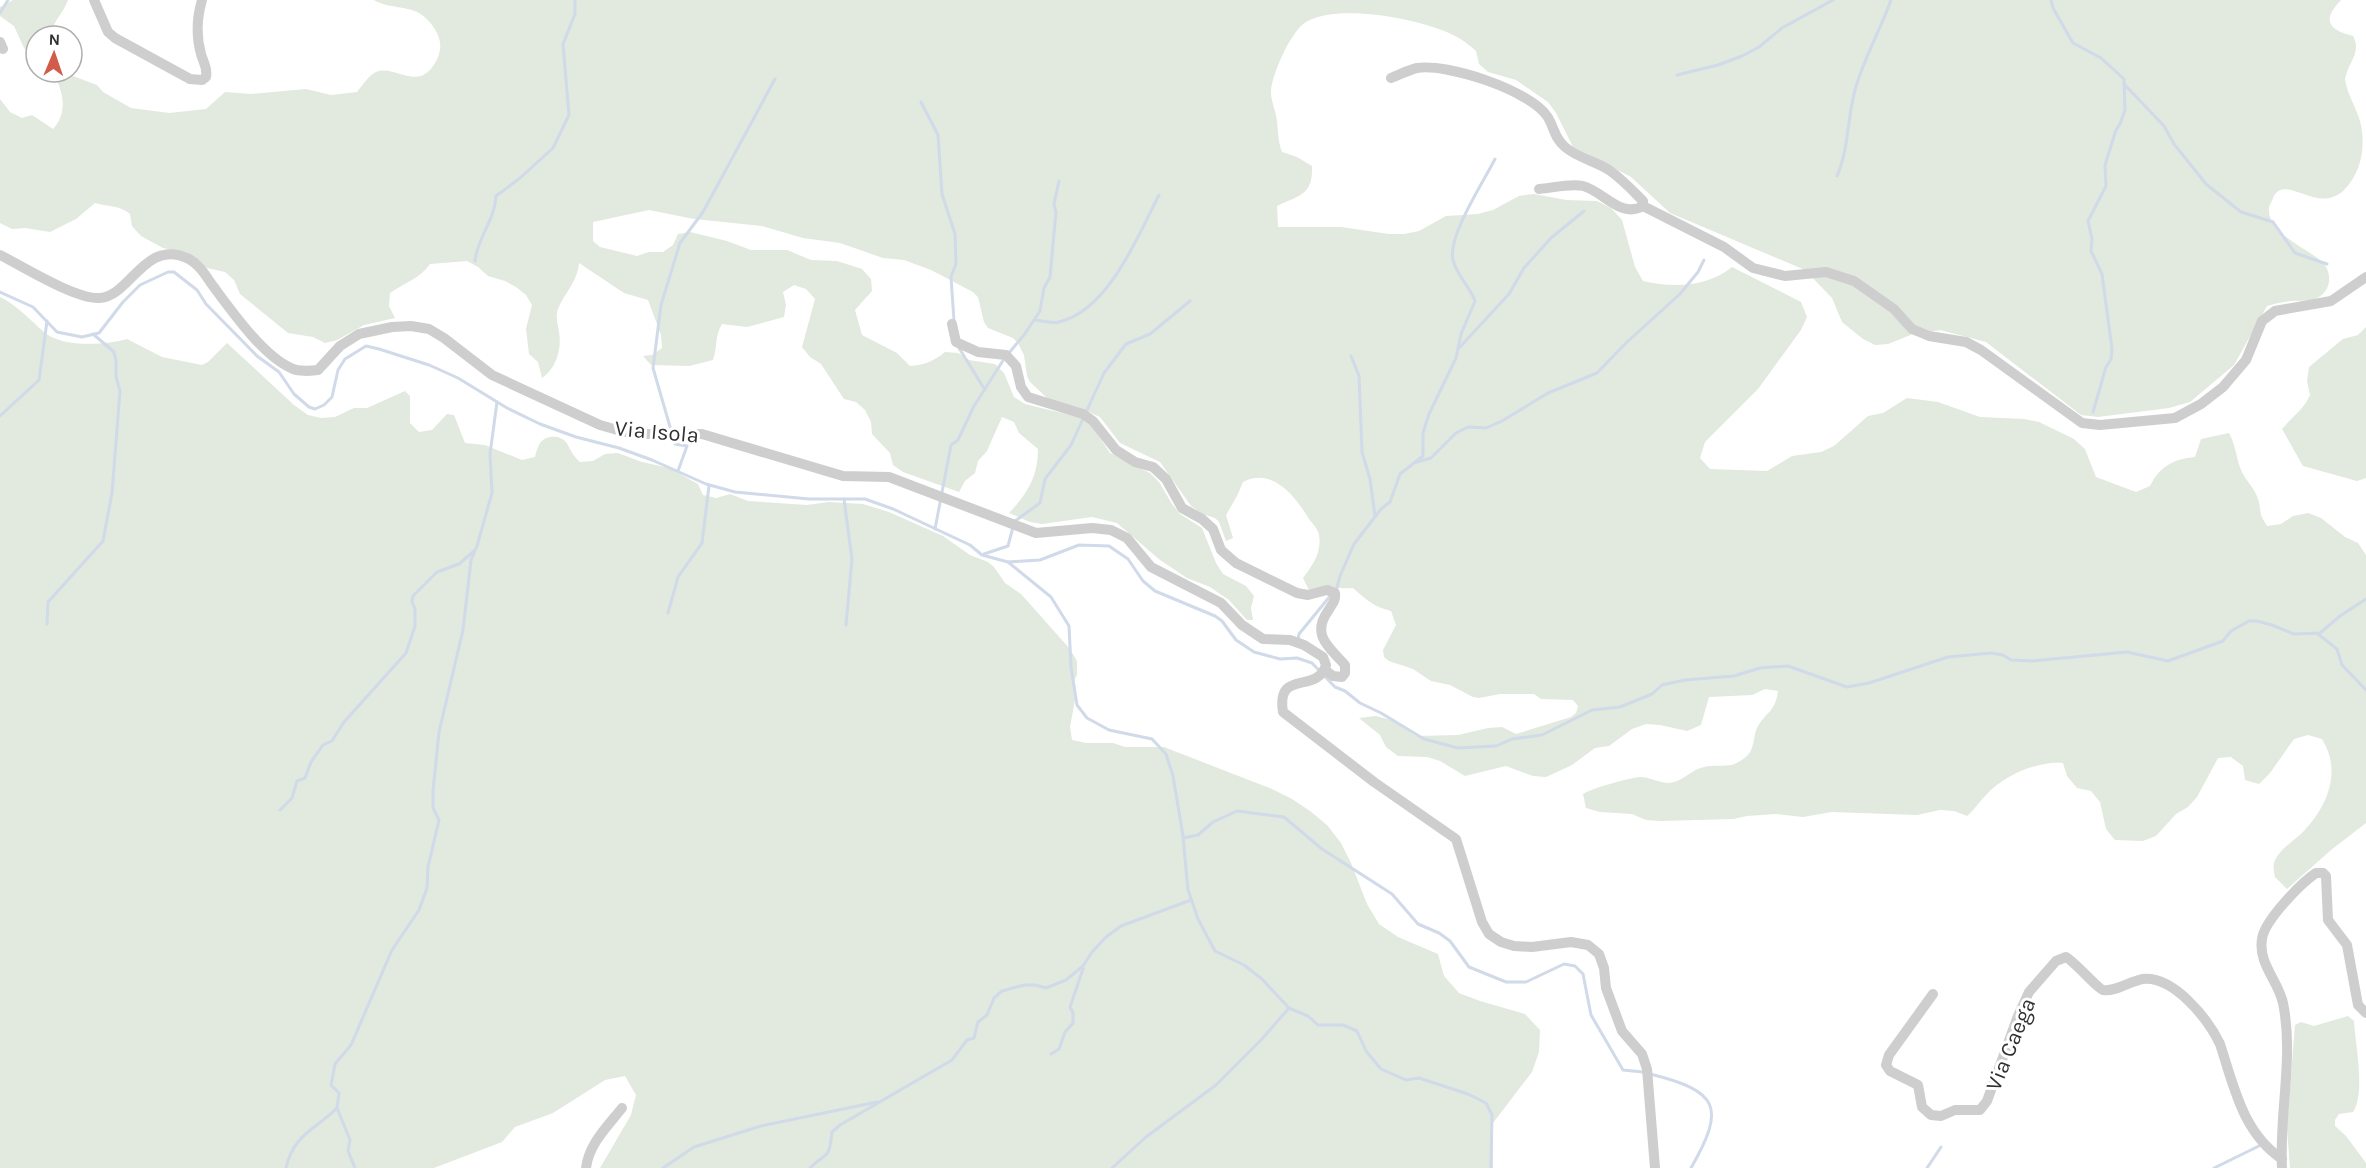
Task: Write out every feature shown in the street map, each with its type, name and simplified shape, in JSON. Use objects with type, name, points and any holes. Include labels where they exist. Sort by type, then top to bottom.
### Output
[{"type":"street","points":[[93,0],[108,32],[115,38],[190,79],[197,80],[207,77],[197,32],[202,0]]},
{"type":"street","points":[[1391,78],[1418,68],[1460,73],[1505,86],[1547,115],[1555,136],[1564,146],[1581,158],[1608,169],[1643,201],[1643,206]]},
{"type":"street","points":[[1539,189],[1579,185],[1593,189],[1621,208],[1636,210],[1643,206]]},
{"type":"street","points":[[1643,206],[1724,247],[1753,268],[1785,276],[1826,273],[1854,281],[1894,309],[1912,329],[1929,336],[1966,342],[1981,350],[2082,423],[2100,425],[2175,417],[2192,409],[2223,387],[2231,378],[2246,360],[2262,321],[2275,311],[2331,301],[2366,277]]},
{"type":"street","name":"Via Isola","points":[[0,255],[72,292],[90,298],[101,298],[112,294],[153,260],[167,254],[178,255],[198,265],[246,329],[267,351],[291,368],[305,371],[318,370],[348,340],[367,332],[402,327],[429,329],[492,375],[600,425],[638,434],[702,434],[843,476],[889,477],[1036,533],[1092,528],[1111,530],[1127,538],[1151,567],[1221,603],[1242,625],[1263,639],[1290,640],[1314,651],[1323,657],[1325,670]]},
{"type":"street","points":[[952,324],[956,342],[978,352],[1006,355],[1016,366],[1021,387],[1028,397],[1083,414],[1093,421],[1116,450],[1135,462],[1153,467],[1166,479],[1182,508],[1202,519],[1213,529],[1221,550],[1236,563],[1297,593],[1308,595],[1327,590],[1335,593],[1336,599],[1322,619],[1320,629],[1323,639],[1345,665],[1345,673],[1342,676],[1333,676],[1325,670],[1316,680],[1292,684],[1284,691],[1283,712],[1374,782],[1456,839],[1482,922],[1489,934],[1501,942],[1514,945],[1532,947],[1571,942],[1588,945],[1599,954],[1604,968],[1606,988],[1622,1031],[1642,1053],[1647,1068],[1655,1168]]},
{"type":"street","points":[[2282,1164],[2282,1123],[2286,1073],[2285,1017],[2279,989],[2267,968],[2261,947],[2267,922],[2312,876],[2323,873],[2328,880],[2326,905],[2328,920],[2348,945],[2358,1005],[2366,1014]]},
{"type":"street","name":"Via Caega","points":[[1933,994],[1889,1055],[1886,1068],[1918,1085],[1922,1107],[1931,1115],[1941,1116],[1962,1109],[1980,1110],[1987,1101],[2029,992],[2056,961],[2066,957],[2080,967],[2100,989],[2106,990],[2135,981],[2155,979],[2176,991],[2194,1007],[2215,1034],[2244,1115],[2264,1146],[2282,1164]]},
{"type":"street","points":[[586,1168],[587,1155],[598,1137],[622,1108]]},
{"type":"shaded area","points":[[13,0],[68,0],[55,24],[24,24],[24,48],[14,26],[0,16],[0,7]]},
{"type":"shaded area","points":[[374,0],[2341,0],[2331,14],[2330,24],[2338,31],[2353,36],[2355,42],[2355,53],[2345,79],[2362,130],[2359,166],[2351,182],[2335,196],[2314,197],[2285,189],[2278,191],[2269,207],[2270,217],[2281,233],[2317,258],[2327,268],[2329,283],[2325,292],[2314,299],[2287,301],[2267,306],[2234,365],[2190,402],[2169,408],[2098,417],[2081,415],[1986,342],[1940,330],[1913,334],[1888,344],[1875,345],[1863,339],[1842,322],[1832,298],[1805,270],[1670,213],[1631,177],[1573,147],[1548,102],[1516,80],[1488,72],[1479,64],[1476,51],[1459,38],[1439,29],[1380,15],[1320,16],[1306,22],[1294,34],[1279,63],[1272,82],[1271,94],[1282,152],[1297,157],[1312,166],[1310,183],[1303,193],[1277,206],[1278,227],[1341,227],[1404,234],[1419,231],[1446,216],[1478,214],[1493,210],[1519,196],[1534,194],[1566,200],[1597,201],[1611,208],[1622,220],[1635,267],[1643,281],[1666,285],[1690,284],[1712,279],[1732,267],[1801,302],[1807,317],[1801,330],[1758,389],[1705,442],[1700,458],[1710,469],[1767,471],[1792,456],[1821,452],[1834,446],[1868,416],[1883,413],[1907,398],[1938,402],[1980,417],[2039,422],[2074,439],[2085,449],[2096,477],[2136,492],[2150,486],[2158,473],[2168,465],[2195,457],[2201,439],[2229,433],[2241,469],[2257,495],[2261,515],[2267,526],[2281,524],[2293,516],[2308,513],[2321,518],[2345,537],[2358,543],[2366,555],[2366,823],[2287,889],[2275,877],[2276,858],[2312,822],[2329,788],[2331,763],[2328,751],[2322,739],[2308,735],[2294,739],[2270,773],[2259,784],[2245,780],[2243,766],[2231,757],[2218,758],[2197,797],[2188,807],[2176,814],[2156,836],[2143,841],[2115,840],[2106,829],[2100,802],[2091,791],[2077,788],[2067,776],[2063,763],[2043,764],[2012,776],[1993,788],[1967,816],[1954,811],[1940,810],[1917,815],[1832,812],[1803,817],[1776,814],[1733,819],[1661,821],[1646,820],[1632,814],[1600,812],[1586,808],[1583,794],[1594,789],[1640,777],[1667,783],[1682,779],[1699,769],[1731,765],[1741,761],[1750,753],[1758,726],[1775,703],[1778,691],[1765,689],[1752,695],[1709,697],[1701,725],[1687,731],[1646,724],[1632,729],[1609,746],[1595,748],[1572,765],[1546,777],[1533,776],[1506,766],[1465,776],[1440,761],[1427,757],[1398,756],[1386,747],[1380,735],[1359,718],[1376,716],[1391,720],[1416,736],[1458,735],[1502,727],[1516,734],[1571,717],[1576,713],[1578,706],[1573,700],[1541,699],[1534,694],[1473,697],[1450,685],[1431,681],[1413,669],[1389,661],[1384,657],[1383,650],[1396,625],[1391,611],[1371,602],[1353,588],[1309,590],[1303,578],[1318,553],[1320,541],[1318,533],[1297,501],[1282,486],[1264,478],[1254,478],[1243,482],[1226,515],[1233,538],[1226,541],[1219,522],[1191,506],[1160,462],[1120,443],[1100,417],[1048,399],[1030,382],[1024,355],[1018,343],[1013,338],[988,328],[984,322],[978,297],[973,292],[931,270],[904,260],[883,258],[840,243],[803,238],[762,226],[694,219],[649,210],[593,222],[593,241],[600,247],[637,256],[649,252],[663,252],[673,245],[678,234],[690,232],[727,241],[751,250],[787,250],[811,260],[837,261],[862,269],[871,279],[872,291],[855,310],[862,335],[897,353],[910,366],[929,362],[945,352],[958,353],[969,360],[995,364],[1004,373],[1014,397],[1025,404],[1078,417],[1090,423],[1110,453],[1150,473],[1159,482],[1180,514],[1202,528],[1223,574],[1246,586],[1254,596],[1251,608],[1253,620],[1247,620],[1229,600],[1210,587],[1187,578],[1160,560],[1117,523],[1092,517],[1042,524],[1030,522],[1009,513],[1021,499],[1034,477],[1038,449],[1019,433],[1014,422],[1002,417],[987,451],[978,461],[975,473],[965,481],[959,492],[903,472],[893,465],[890,453],[872,434],[871,422],[865,410],[856,402],[844,399],[821,364],[810,357],[802,347],[815,299],[806,289],[794,285],[783,292],[786,305],[784,317],[747,327],[722,324],[713,360],[689,366],[651,365],[643,356],[652,355],[662,348],[661,335],[648,300],[624,293],[579,263],[576,276],[557,312],[559,352],[551,369],[542,378],[538,362],[529,354],[526,329],[532,305],[526,295],[505,281],[488,276],[467,261],[430,264],[417,277],[390,293],[389,306],[395,318],[364,325],[337,340],[325,343],[313,337],[288,333],[240,294],[234,280],[225,272],[207,268],[187,253],[163,248],[141,236],[132,226],[130,214],[122,209],[95,203],[76,219],[50,232],[25,228],[12,229],[0,223],[0,99],[10,112],[22,118],[32,115],[53,129],[61,116],[63,101],[58,84],[84,84],[84,80],[97,85],[103,92],[131,108],[169,113],[206,109],[225,92],[251,94],[306,89],[331,95],[357,92],[376,72],[387,71],[415,77],[425,74],[433,67],[440,52],[439,38],[433,27],[425,17],[417,12]]},
{"type":"shaded area","points":[[0,297],[18,308],[44,332],[61,341],[96,344],[127,339],[162,357],[202,365],[227,343],[294,405],[308,415],[321,418],[335,417],[354,408],[367,408],[405,391],[410,396],[410,423],[419,432],[432,430],[447,414],[454,415],[465,443],[485,445],[522,460],[535,457],[543,440],[557,437],[566,442],[580,462],[593,461],[605,454],[618,453],[642,462],[669,468],[698,484],[703,495],[716,498],[730,494],[748,501],[807,505],[829,502],[863,504],[889,512],[943,536],[970,555],[988,562],[1005,583],[1021,594],[1070,649],[1077,661],[1077,675],[1074,681],[1075,700],[1070,727],[1072,740],[1086,743],[1113,743],[1125,747],[1164,747],[1292,799],[1327,825],[1341,843],[1367,904],[1379,924],[1398,937],[1438,954],[1444,976],[1459,993],[1525,1014],[1540,1030],[1539,1052],[1532,1072],[1493,1123],[1493,1168],[600,1168],[631,1115],[636,1095],[625,1076],[605,1080],[553,1113],[515,1127],[502,1142],[434,1168],[0,1168]]},
{"type":"shaded area","points":[[2366,327],[2366,478],[2357,481],[2303,466],[2282,429],[2301,409],[2310,395],[2307,381],[2309,367],[2343,339],[2358,335]]},
{"type":"shaded area","points":[[2348,1016],[2354,1021],[2359,1093],[2353,1112],[2339,1114],[2335,1120],[2335,1126],[2346,1136],[2366,1163],[2366,1168],[2290,1168],[2287,1128],[2295,1025],[2301,1022],[2314,1026]]},
{"type":"waterway","points":[[0,13],[8,0]]},
{"type":"waterway","points":[[475,261],[476,253],[493,213],[496,196],[553,148],[569,115],[563,44],[575,14],[575,0]]},
{"type":"waterway","points":[[1677,75],[1718,65],[1742,56],[1759,47],[1782,28],[1833,0]]},
{"type":"waterway","points":[[1837,176],[1844,155],[1855,90],[1891,0]]},
{"type":"waterway","points":[[2051,0],[2053,8],[2073,43],[2101,58],[2124,79],[2125,110],[2105,165],[2106,186],[2088,221],[2092,239],[2091,251],[2102,274],[2112,349],[2111,359],[2106,367],[2093,412]]},
{"type":"waterway","points":[[678,471],[687,446],[675,444],[653,368],[661,305],[680,243],[703,212],[775,79]]},
{"type":"waterway","points":[[2124,84],[2164,126],[2174,144],[2206,184],[2241,212],[2273,222],[2295,253],[2327,264]]},
{"type":"waterway","points":[[921,102],[938,135],[942,194],[955,234],[956,264],[951,277],[954,321]]},
{"type":"waterway","points":[[1336,591],[1354,544],[1381,509],[1390,502],[1400,474],[1423,456],[1423,433],[1429,414],[1456,358],[1461,334],[1475,301],[1453,260],[1455,238],[1495,159]]},
{"type":"waterway","points":[[1008,354],[1040,311],[1044,288],[1050,277],[1056,212],[1054,204],[1059,181]]},
{"type":"waterway","points":[[1036,320],[1059,322],[1077,315],[1107,288],[1120,270],[1159,195]]},
{"type":"waterway","points":[[1459,348],[1509,294],[1524,268],[1551,238],[1584,211]]},
{"type":"waterway","points":[[1417,462],[1431,458],[1456,433],[1468,427],[1486,428],[1548,393],[1597,373],[1680,294],[1698,272],[1704,260]]},
{"type":"waterway","points":[[0,292],[33,307],[57,332],[82,337],[99,333],[123,302],[140,285],[168,272],[174,272],[197,290],[206,304],[257,356],[279,372],[294,394],[309,407],[315,409],[324,405],[332,397],[338,370],[345,359],[366,346],[429,365],[458,378],[507,408],[540,424],[576,437],[619,448],[706,484],[735,492],[809,499],[865,499],[893,509],[970,545],[982,555],[1008,562],[1051,597],[1069,626],[1071,667],[1077,705],[1087,718],[1109,730],[1152,739],[1166,754],[1173,776],[1183,836],[1188,890],[1198,919],[1215,951],[1244,965],[1262,979],[1289,1008],[1308,1016],[1318,1025],[1343,1025],[1357,1031],[1366,1051],[1381,1069],[1406,1080],[1419,1078],[1468,1094],[1486,1103],[1492,1115],[1491,1168]]},
{"type":"waterway","points":[[1015,521],[1040,503],[1045,479],[1071,445],[1104,373],[1126,344],[1150,334],[1190,301]]},
{"type":"waterway","points":[[0,416],[39,380],[47,321]]},
{"type":"waterway","points":[[47,624],[48,602],[103,541],[112,493],[120,391],[116,377],[114,352],[93,334]]},
{"type":"waterway","points":[[959,348],[985,390]]},
{"type":"waterway","points":[[1351,356],[1359,376],[1362,452],[1370,479],[1375,516]]},
{"type":"waterway","points":[[935,529],[951,445],[958,440],[974,406],[1004,359]]},
{"type":"waterway","points":[[286,1168],[289,1157],[300,1140],[337,1108],[339,1093],[331,1085],[335,1064],[351,1045],[392,950],[419,910],[427,888],[428,867],[439,820],[433,808],[439,732],[463,630],[471,560],[492,493],[490,454],[497,402]]},
{"type":"waterway","points":[[668,613],[678,577],[702,543],[709,486]]},
{"type":"waterway","points":[[844,499],[852,559],[846,625]]},
{"type":"waterway","points":[[984,554],[1008,546],[1013,527]]},
{"type":"waterway","points":[[1008,562],[1040,560],[1079,545],[1109,546],[1128,559],[1143,581],[1155,591],[1215,616],[1222,621],[1236,640],[1254,652],[1280,659],[1297,658],[1312,663],[1335,687],[1345,691],[1360,703],[1424,739],[1458,748],[1496,746],[1512,739],[1542,735],[1592,710],[1620,707],[1652,694],[1662,685],[1685,680],[1734,676],[1760,668],[1788,666],[1847,687],[1869,683],[1948,657],[1991,653],[2003,655],[2011,660],[2032,661],[2127,652],[2168,661],[2223,641],[2231,631],[2249,621],[2272,625],[2294,634],[2320,633],[2366,599]]},
{"type":"waterway","points":[[280,810],[292,798],[297,781],[305,778],[311,762],[323,745],[332,741],[344,722],[406,653],[415,626],[413,596],[437,572],[459,564],[474,551]]},
{"type":"waterway","points":[[1298,640],[1299,634],[1331,595]]},
{"type":"waterway","points":[[2318,634],[2337,649],[2342,665],[2366,690]]},
{"type":"waterway","points":[[1183,838],[1198,835],[1213,822],[1237,811],[1284,817],[1322,849],[1392,894],[1418,924],[1439,933],[1450,941],[1469,967],[1506,982],[1526,982],[1564,964],[1575,966],[1583,974],[1591,1015],[1623,1070],[1643,1072]]},
{"type":"waterway","points":[[810,1168],[828,1152],[832,1132],[840,1125],[952,1060],[967,1040],[974,1038],[978,1022],[987,1015],[994,998],[1002,991],[1024,985],[1046,988],[1066,980],[1083,966],[1106,937],[1121,926],[1191,900]]},
{"type":"waterway","points":[[1051,1054],[1059,1049],[1065,1032],[1073,1023],[1073,1013],[1070,1007],[1083,969]]},
{"type":"waterway","points":[[1112,1168],[1146,1137],[1216,1085],[1289,1008]]},
{"type":"waterway","points":[[1650,1074],[1690,1087],[1703,1095],[1710,1104],[1712,1116],[1709,1130],[1691,1168]]},
{"type":"waterway","points":[[663,1168],[694,1147],[761,1126],[877,1102]]},
{"type":"waterway","points":[[337,1108],[350,1140],[348,1151],[355,1168]]},
{"type":"waterway","points":[[2214,1168],[2261,1145]]},
{"type":"waterway","points":[[1927,1168],[1941,1147]]}]
